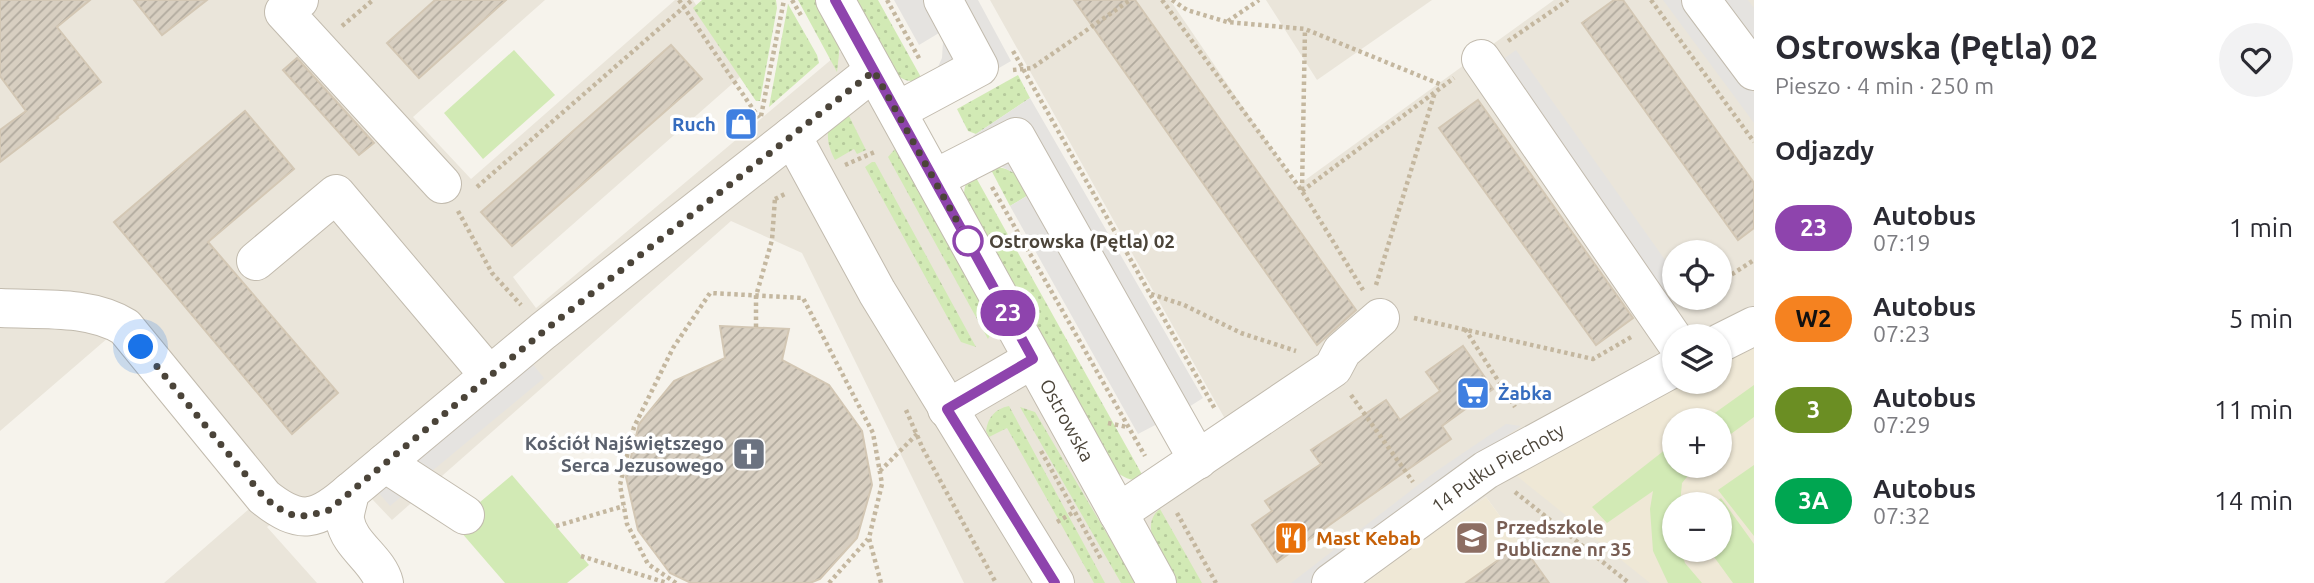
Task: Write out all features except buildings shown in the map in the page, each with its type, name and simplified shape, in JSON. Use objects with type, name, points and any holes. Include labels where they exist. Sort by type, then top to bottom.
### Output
[{"type":"street","points":[[299,0],[284,12],[459,186]]},
{"type":"street","name":"Ostrowska","points":[[835,0],[1157,583]]},
{"type":"street","points":[[897,111],[979,67],[943,0]]},
{"type":"street","points":[[1701,0],[1754,71]]},
{"type":"street","points":[[1481,59],[1662,324]]},
{"type":"street","points":[[0,308],[94,314],[125,327],[264,497],[281,511],[305,517],[329,510],[489,375],[874,71]]},
{"type":"street","points":[[792,136],[877,292],[1055,583]]},
{"type":"street","points":[[934,179],[1016,138],[1198,460]]},
{"type":"street","points":[[256,261],[336,194],[489,375]]},
{"type":"street","points":[[1118,513],[1231,437],[1337,360],[1375,311]]},
{"type":"street","points":[[1732,337],[1754,326]]},
{"type":"street","points":[[947,409],[1033,359]]},
{"type":"street","name":"14 Pułku Piechoty","points":[[1331,583],[1486,470],[1662,374]]},
{"type":"street","points":[[385,463],[465,515]]},
{"type":"street","points":[[350,492],[345,519],[355,543],[382,574],[384,583]]},
{"type":"path","points":[[342,26],[373,0]]},
{"type":"path","points":[[679,0],[760,120],[784,0]]},
{"type":"path","points":[[544,331],[492,273],[459,186],[692,0]]},
{"type":"path","points":[[887,0],[937,89]]},
{"type":"path","points":[[1004,76],[1016,69],[1032,68],[1130,0]]},
{"type":"path","points":[[1162,0],[1301,191],[1375,311],[1465,328],[1593,359],[1662,333]]},
{"type":"path","points":[[1172,0],[1187,10],[1227,22],[1305,29],[1443,85]]},
{"type":"path","points":[[1227,22],[1259,0]]},
{"type":"path","points":[[1301,191],[1443,85],[1567,0]]},
{"type":"path","points":[[1651,0],[1754,142]]},
{"type":"path","points":[[1301,191],[1305,29]]},
{"type":"path","points":[[1010,46],[1231,437]]},
{"type":"path","points":[[1375,311],[1435,92]]},
{"type":"path","points":[[976,159],[1216,583]]},
{"type":"path","points":[[756,327],[756,296],[772,240],[775,188]]},
{"type":"path","points":[[1732,274],[1754,260]]},
{"type":"path","points":[[676,583],[648,564],[627,524],[620,485],[634,427],[673,348],[710,293],[803,298],[873,433],[882,484],[869,538],[829,583]]},
{"type":"path","points":[[1149,293],[1184,305],[1241,333],[1299,352],[1337,360],[1431,508]]},
{"type":"path","points":[[1465,328],[1515,407]]},
{"type":"path","points":[[880,471],[899,450]]},
{"type":"path","points":[[1486,470],[1626,582]]},
{"type":"path","points":[[556,526],[624,506]]},
{"type":"path","points":[[869,538],[881,583]]},
{"type":"path","points":[[582,556],[667,583]]},
{"type":"shaded area","points":[[0,0],[545,0],[413,117],[471,179],[675,0],[693,0],[740,77],[513,277],[536,308],[851,43],[1120,534],[1243,451],[990,0],[1170,0],[1297,186],[1554,0],[1754,0],[1754,583],[1549,583],[1486,497],[1366,583],[964,583],[802,253],[731,221],[392,520],[354,480],[297,507],[267,527],[317,583],[164,583],[249,509],[109,337],[0,431]]},
{"type":"shaded area","points":[[894,0],[978,0],[1011,61],[951,96],[937,69],[942,58],[943,42],[939,33],[919,45]]},
{"type":"shaded area","points":[[1266,0],[1432,0],[1317,80]]},
{"type":"shaded area","points":[[1663,0],[1685,0],[1754,93],[1754,123]]},
{"type":"shaded area","points":[[1724,0],[1748,0],[1754,8],[1754,42]]},
{"type":"shaded area","points":[[1516,50],[1662,256],[1662,294],[1658,297],[1494,66]]},
{"type":"shaded area","points":[[1030,98],[1203,398],[1138,434],[1010,206],[1030,194],[1018,175],[1002,167],[989,166],[973,136]]},
{"type":"shaded area","points":[[1754,342],[1754,583],[1650,583],[1512,472],[1662,392],[1732,394],[1732,354]]},
{"type":"shaded area","points":[[531,362],[544,378],[390,506],[377,491]]},
{"type":"shaded area","points":[[1506,424],[1521,426],[1442,480],[1410,509],[1311,583],[1291,583],[1435,472]]},
{"type":"shaded area","name":"Przedszkole Publiczne nr 35","points":[[1486,497],[1549,583],[1366,583],[1417,544]]},
{"type":"green space","points":[[702,0],[776,0],[777,8],[760,101],[756,101],[693,8]]},
{"type":"green space","points":[[798,0],[815,0],[840,45],[837,72]]},
{"type":"green space","points":[[857,0],[878,0],[922,79],[907,80],[894,72]]},
{"type":"green space","points":[[788,4],[819,63],[769,107]]},
{"type":"green space","points":[[514,50],[555,95],[483,159],[444,113]]},
{"type":"green space","points":[[1018,75],[1030,98],[976,134],[968,131],[957,109]]},
{"type":"green space","points":[[846,110],[866,150],[857,154],[854,149],[835,160],[829,146],[828,131],[832,121]]},
{"type":"green space","points":[[899,148],[993,325],[988,339],[888,157]]},
{"type":"green space","points":[[875,162],[976,347],[961,342],[865,167]]},
{"type":"green space","points":[[989,166],[1010,170],[1022,181],[1030,194],[1010,206]]},
{"type":"green space","points":[[974,174],[1144,478],[1137,480],[1119,474],[964,198],[966,184]]},
{"type":"green space","points":[[1754,385],[1754,417],[1732,433],[1732,408],[1722,408]]},
{"type":"green space","points":[[1009,406],[1105,583],[1094,583],[1007,428],[989,437],[986,431],[990,418],[1000,409]]},
{"type":"green space","points":[[1020,407],[1035,412],[1136,583],[1121,583]]},
{"type":"green space","points":[[1662,452],[1662,478],[1686,478],[1682,483],[1681,492],[1662,492],[1662,562],[1685,562],[1702,583],[1668,583],[1653,551],[1650,509],[1653,491],[1607,523],[1592,507]]},
{"type":"green space","points":[[1754,465],[1754,536],[1732,508],[1732,492],[1718,490]]},
{"type":"green space","points":[[512,475],[589,565],[567,583],[505,583],[454,524]]},
{"type":"green space","points":[[1160,509],[1202,583],[1176,583],[1166,567],[1152,535],[1153,516]]},
{"type":"green space","points":[[1732,513],[1754,544],[1754,583],[1733,583],[1718,562],[1732,562]]},
{"type":"bus line","name":"23","points":[[835,0],[1033,359],[947,409],[1055,583]]},
{"type":"place","name":"Ruch","points":[[741,124]]},
{"type":"place","name":"Ostrowska (Pętla) 02","points":[[968,241]]},
{"type":"place","name":"Żabka","points":[[1473,393]]},
{"type":"place","name":"Kościół Najświętszego Serca Jezusowego","points":[[749,454]]},
{"type":"place","name":"Mast Kebab","points":[[1291,538]]},
{"type":"place","name":"Przedszkole Publiczne nr 35","points":[[1472,538]]},
{"type":"route","points":[[141,347],[264,497],[281,511],[305,517],[329,510],[489,375],[874,71],[968,241]]}]
